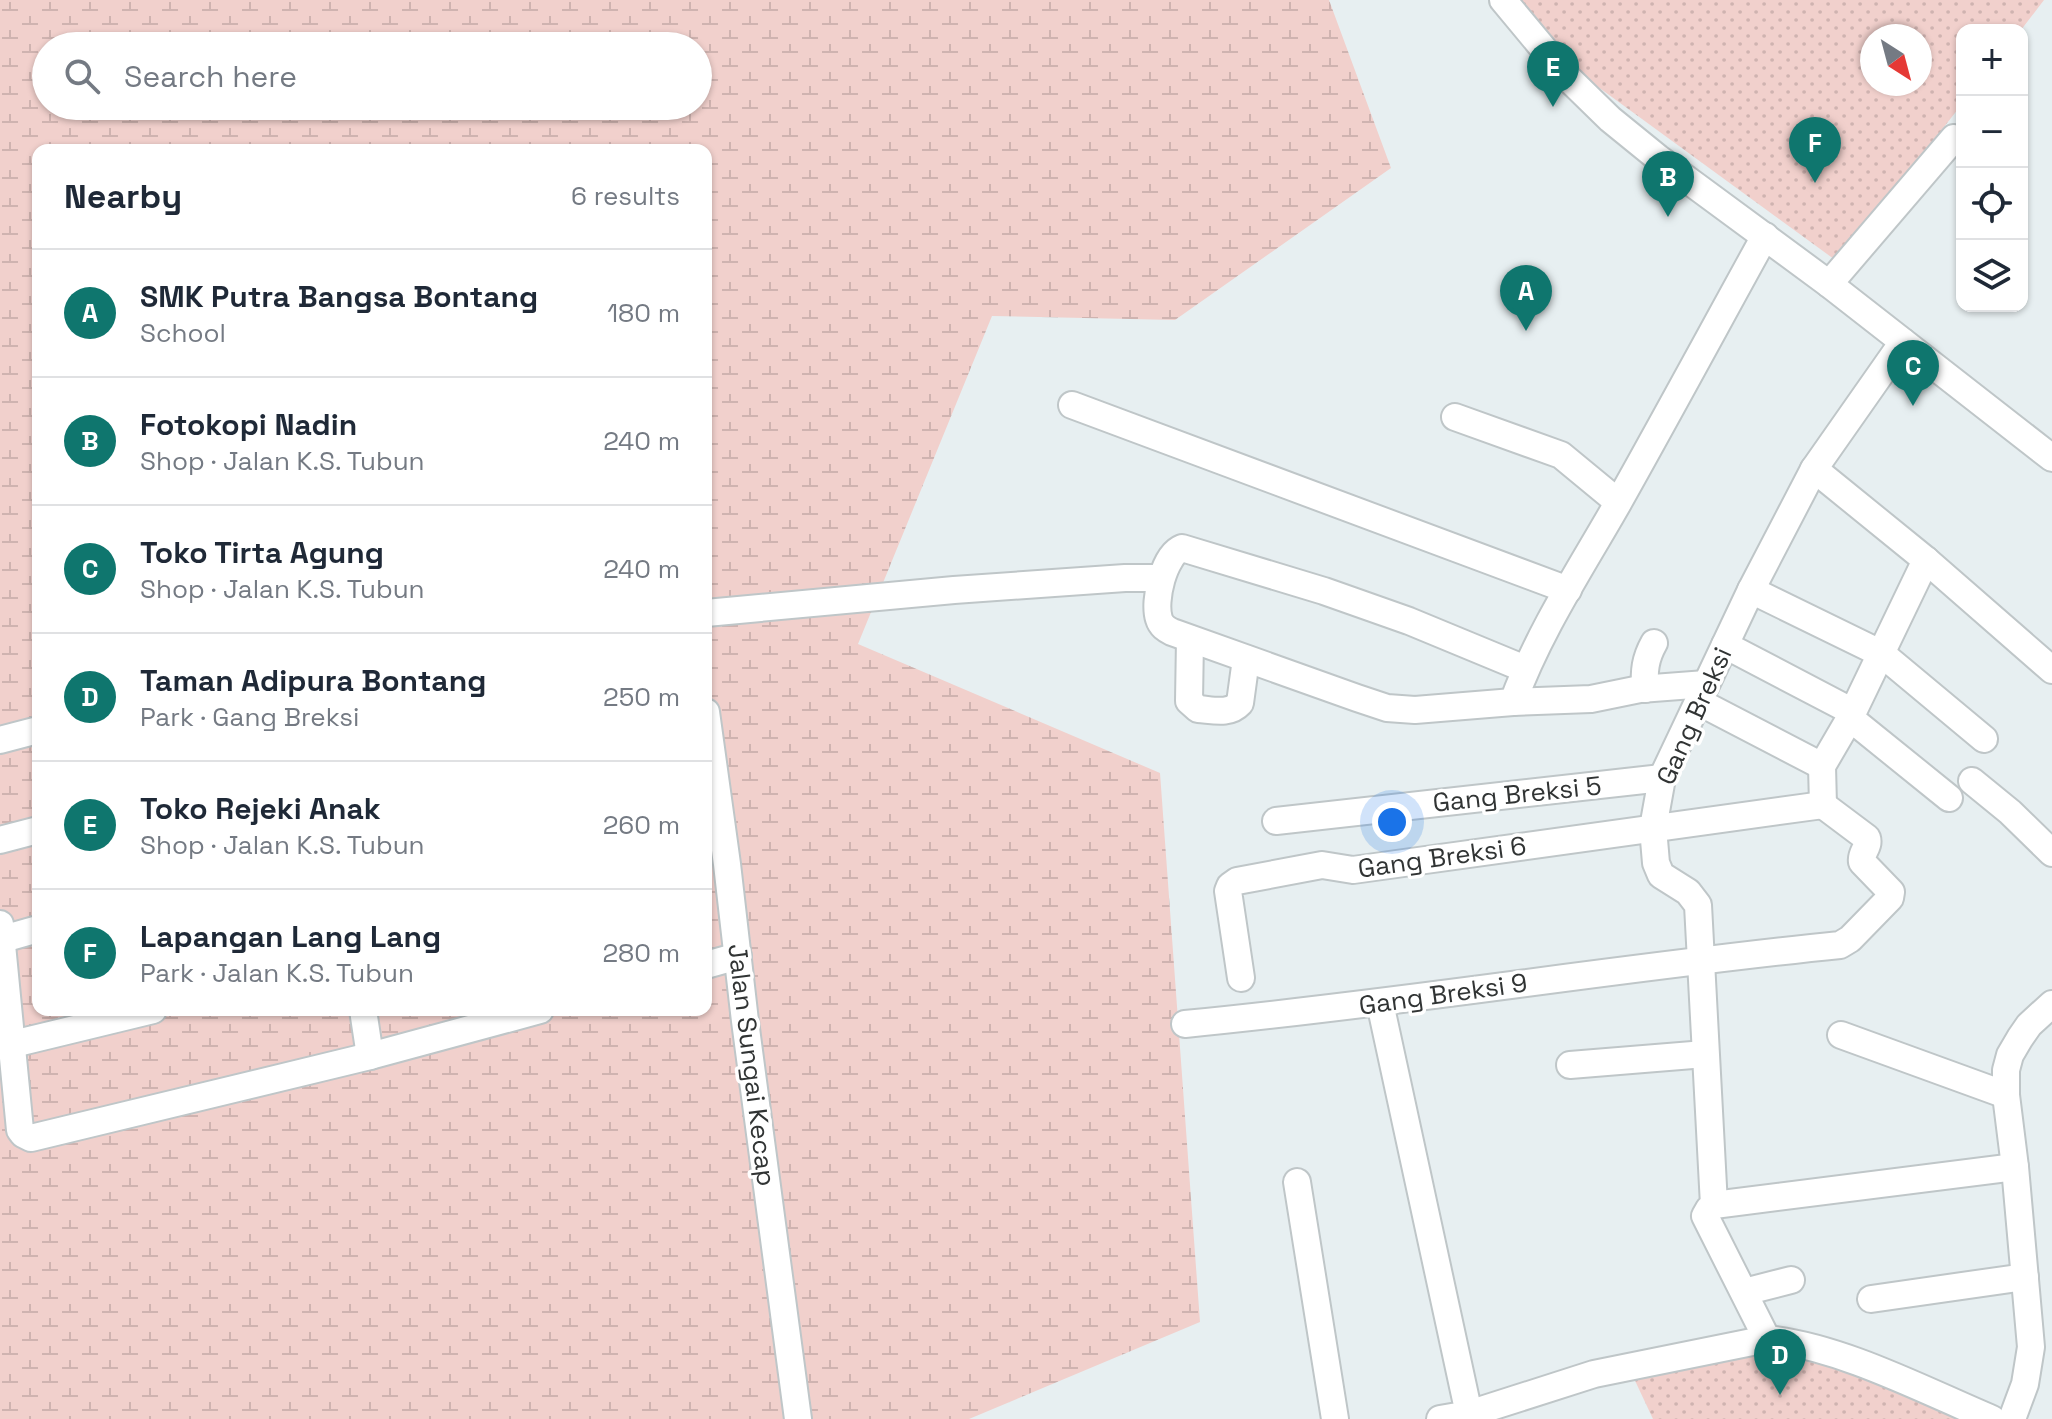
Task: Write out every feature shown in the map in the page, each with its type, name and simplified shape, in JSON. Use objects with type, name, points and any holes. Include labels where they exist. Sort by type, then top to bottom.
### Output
[{"type":"street","points":[[1503,0],[1568,78],[1610,119],[2052,458]]},
{"type":"street","points":[[1829,284],[1954,138]]},
{"type":"street","points":[[1513,702],[1525,669],[1765,236]]},
{"type":"street","name":"Gang Breksi","points":[[1767,1339],[1706,1220],[1706,1212],[1714,1205],[1698,905],[1688,892],[1661,875],[1656,863],[1653,828],[1662,778],[1751,590],[1814,469],[1903,342]]},
{"type":"street","points":[[1072,405],[1568,590]]},
{"type":"street","points":[[1455,417],[1561,455],[1618,502]]},
{"type":"street","points":[[1814,469],[1926,560],[2052,670]]},
{"type":"street","points":[[1525,669],[1409,621],[1324,591],[1182,548],[1174,552],[1161,578],[1157,609],[1159,620],[1172,632],[1387,708],[1415,710],[1591,699],[1645,689],[1702,693],[1822,766]]},
{"type":"street","points":[[1653,828],[1823,805],[1822,766],[1852,715],[1926,560]]},
{"type":"street","points":[[712,612],[954,590],[1161,578]]},
{"type":"street","points":[[1751,590],[1882,654],[1984,739]]},
{"type":"street","points":[[1190,639],[1189,701],[1198,709],[1230,711],[1240,703],[1246,659]]},
{"type":"street","points":[[1645,689],[1644,668],[1654,643]]},
{"type":"street","points":[[1725,645],[1852,715],[1949,798]]},
{"type":"street","points":[[0,740],[32,732]]},
{"type":"street","name":"Gang Breksi 5","points":[[1276,821],[1662,778]]},
{"type":"street","points":[[1972,781],[2052,853]]},
{"type":"street","name":"Jalan Sungai Kecap","points":[[712,801],[716,867],[738,956],[798,1419]]},
{"type":"street","name":"Gang Breksi 9","points":[[1185,1024],[1380,1003],[1702,959],[1840,945],[1850,939],[1890,898],[1891,892],[1862,862],[1867,838],[1823,805]]},
{"type":"street","name":"Gang Breksi 6","points":[[1241,978],[1228,891],[1237,881],[1322,865],[1353,870],[1653,828]]},
{"type":"street","points":[[0,840],[32,832]]},
{"type":"street","points":[[32,929],[1,932],[20,1130],[31,1138],[370,1056],[518,1016]]},
{"type":"street","points":[[712,963],[738,956]]},
{"type":"street","points":[[1380,1003],[1469,1414]]},
{"type":"street","points":[[2012,1419],[2025,1384],[2031,1347],[2006,1070],[2010,1055],[2029,1025],[2051,1007]]},
{"type":"street","points":[[13,1044],[128,1016]]},
{"type":"street","points":[[364,1016],[370,1056]]},
{"type":"street","points":[[1841,1035],[2006,1095]]},
{"type":"street","points":[[1570,1065],[1705,1054]]},
{"type":"street","points":[[1714,1205],[2015,1167]]},
{"type":"street","points":[[1297,1182],[1335,1419]]},
{"type":"street","points":[[1871,1299],[2025,1277]]},
{"type":"street","points":[[1744,1292],[1791,1280]]},
{"type":"street","points":[[1440,1419],[1469,1414],[1594,1374],[1767,1339],[1857,1363],[1992,1419]]},
{"type":"green space","points":[[0,0],[1329,0],[1391,168],[1175,320],[992,316],[858,644],[1160,773],[1200,1322],[969,1419],[0,1419]]},
{"type":"green space","points":[[1521,0],[2044,0],[2026,24],[1956,24],[1956,112],[1838,262],[1579,73]]},
{"type":"green space","points":[[1783,1344],[1974,1419],[1653,1419],[1630,1370]]},
{"type":"place","name":"Toko Rejeki Anak","points":[[1553,107]]},
{"type":"place","name":"Lapangan Lang Lang","points":[[1815,183]]},
{"type":"place","name":"Fotokopi Nadin","points":[[1668,217]]},
{"type":"place","name":"SMK Putra Bangsa Bontang","points":[[1526,331]]},
{"type":"place","name":"Toko Tirta Agung","points":[[1913,406]]},
{"type":"place","name":"Taman Adipura Bontang","points":[[1780,1395]]}]
